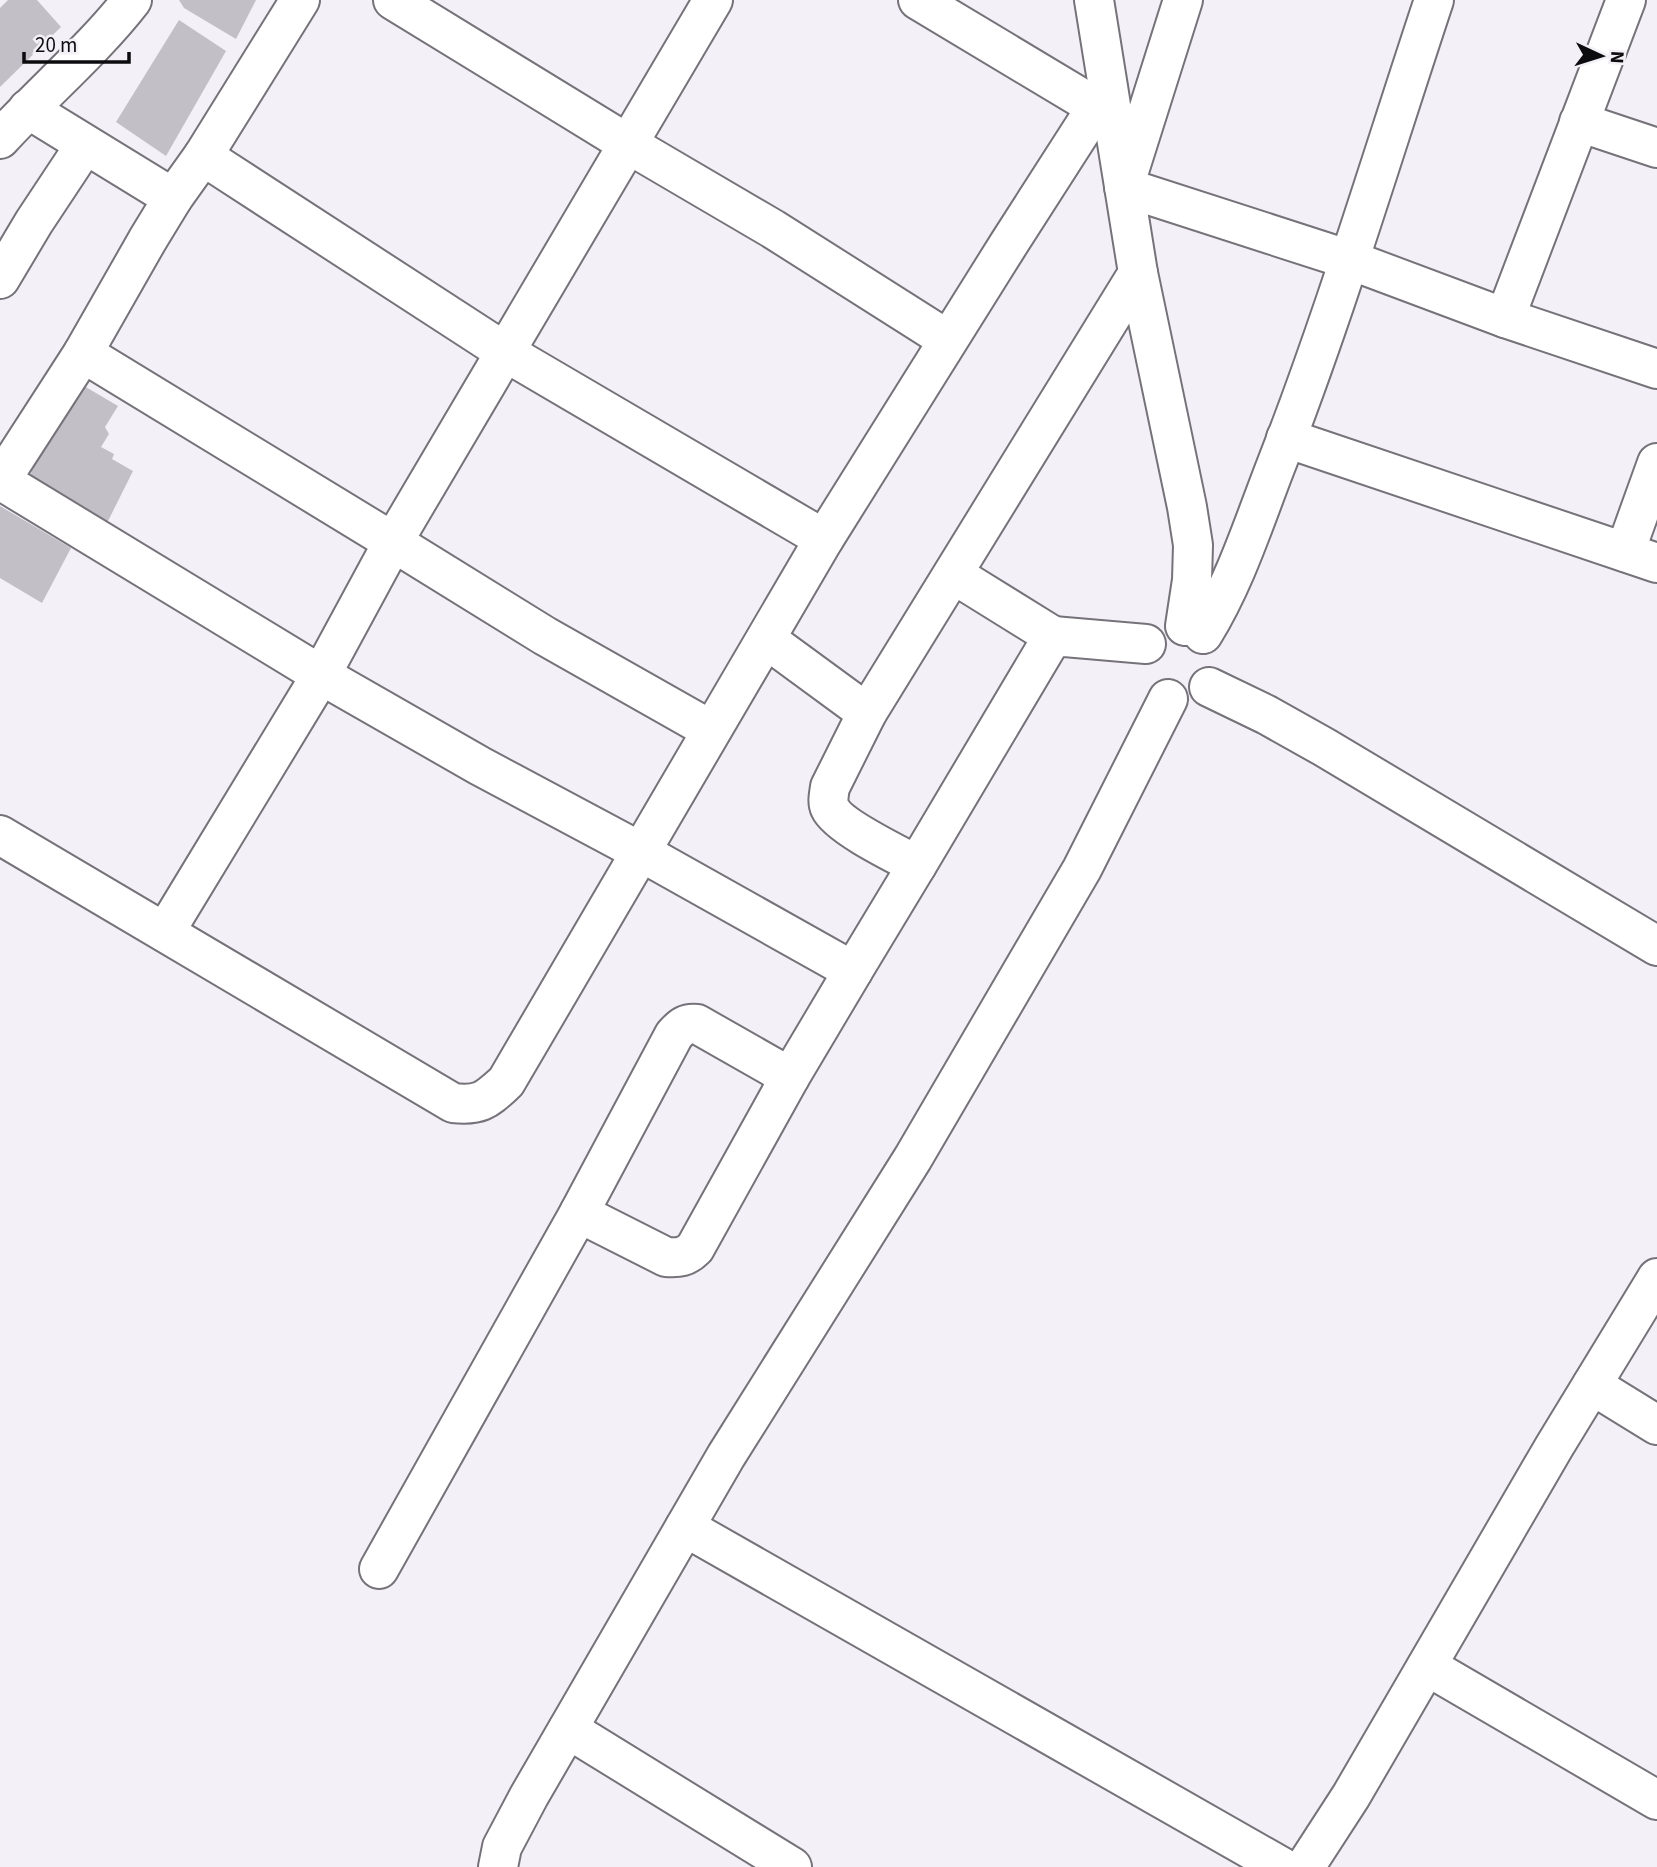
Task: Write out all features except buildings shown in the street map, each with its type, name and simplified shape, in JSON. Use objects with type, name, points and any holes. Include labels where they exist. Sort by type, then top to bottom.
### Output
[{"type":"street","points":[[0,139],[85,54],[132,0]]},
{"type":"street","points":[[300,0],[203,156],[173,198],[83,354],[0,480],[321,674],[480,766],[641,852],[853,971]]},
{"type":"street","points":[[393,0],[773,229],[948,340]]},
{"type":"street","points":[[165,932],[321,674],[393,542],[713,0]]},
{"type":"street","points":[[918,0],[1103,99]]},
{"type":"street","points":[[1094,0],[1103,99],[1124,187],[1138,273],[1194,545],[1194,630]]},
{"type":"street","points":[[1124,187],[1183,0]]},
{"type":"street","points":[[1194,630],[1217,612],[1237,570],[1350,260],[1434,0]]},
{"type":"street","points":[[1505,318],[1626,0]]},
{"type":"street","points":[[0,835],[453,1103],[469,1104],[487,1099],[506,1082],[824,539],[1103,99]]},
{"type":"street","points":[[28,109],[173,198]]},
{"type":"street","points":[[1579,122],[1657,148]]},
{"type":"street","points":[[0,279],[85,145]]},
{"type":"street","points":[[203,156],[505,352],[824,539]]},
{"type":"street","points":[[1124,187],[1350,260],[1505,318],[1657,369]]},
{"type":"street","points":[[917,865],[846,825],[830,808],[830,787],[867,713],[1138,273]]},
{"type":"street","points":[[83,354],[545,636],[711,730]]},
{"type":"street","points":[[1286,438],[1641,557],[1657,463]]},
{"type":"street","points":[[953,574],[1053,636],[1146,644]]},
{"type":"street","points":[[1174,626],[1194,630],[1215,649],[1217,669],[1209,687],[1200,695],[1180,701],[1158,695],[1144,677],[1141,666],[1146,644],[1153,635],[1163,629],[1174,626]]},
{"type":"street","points":[[579,1213],[666,1257],[687,1256],[695,1248],[790,1077],[1053,636]]},
{"type":"street","points":[[765,639],[867,713]]},
{"type":"street","points":[[1209,687],[1336,754],[1657,946]]},
{"type":"street","points":[[498,1867],[502,1847],[726,1456],[913,1158],[1082,869],[1168,699]]},
{"type":"street","points":[[379,1569],[579,1213],[674,1035],[682,1026],[697,1024],[790,1077]]},
{"type":"street","points":[[1305,1867],[1351,1796],[1657,1278]]},
{"type":"street","points":[[1592,1385],[1657,1425]]},
{"type":"street","points":[[685,1527],[1282,1867]]},
{"type":"street","points":[[1427,1666],[1657,1800]]},
{"type":"street","points":[[568,1729],[792,1867]]}]
